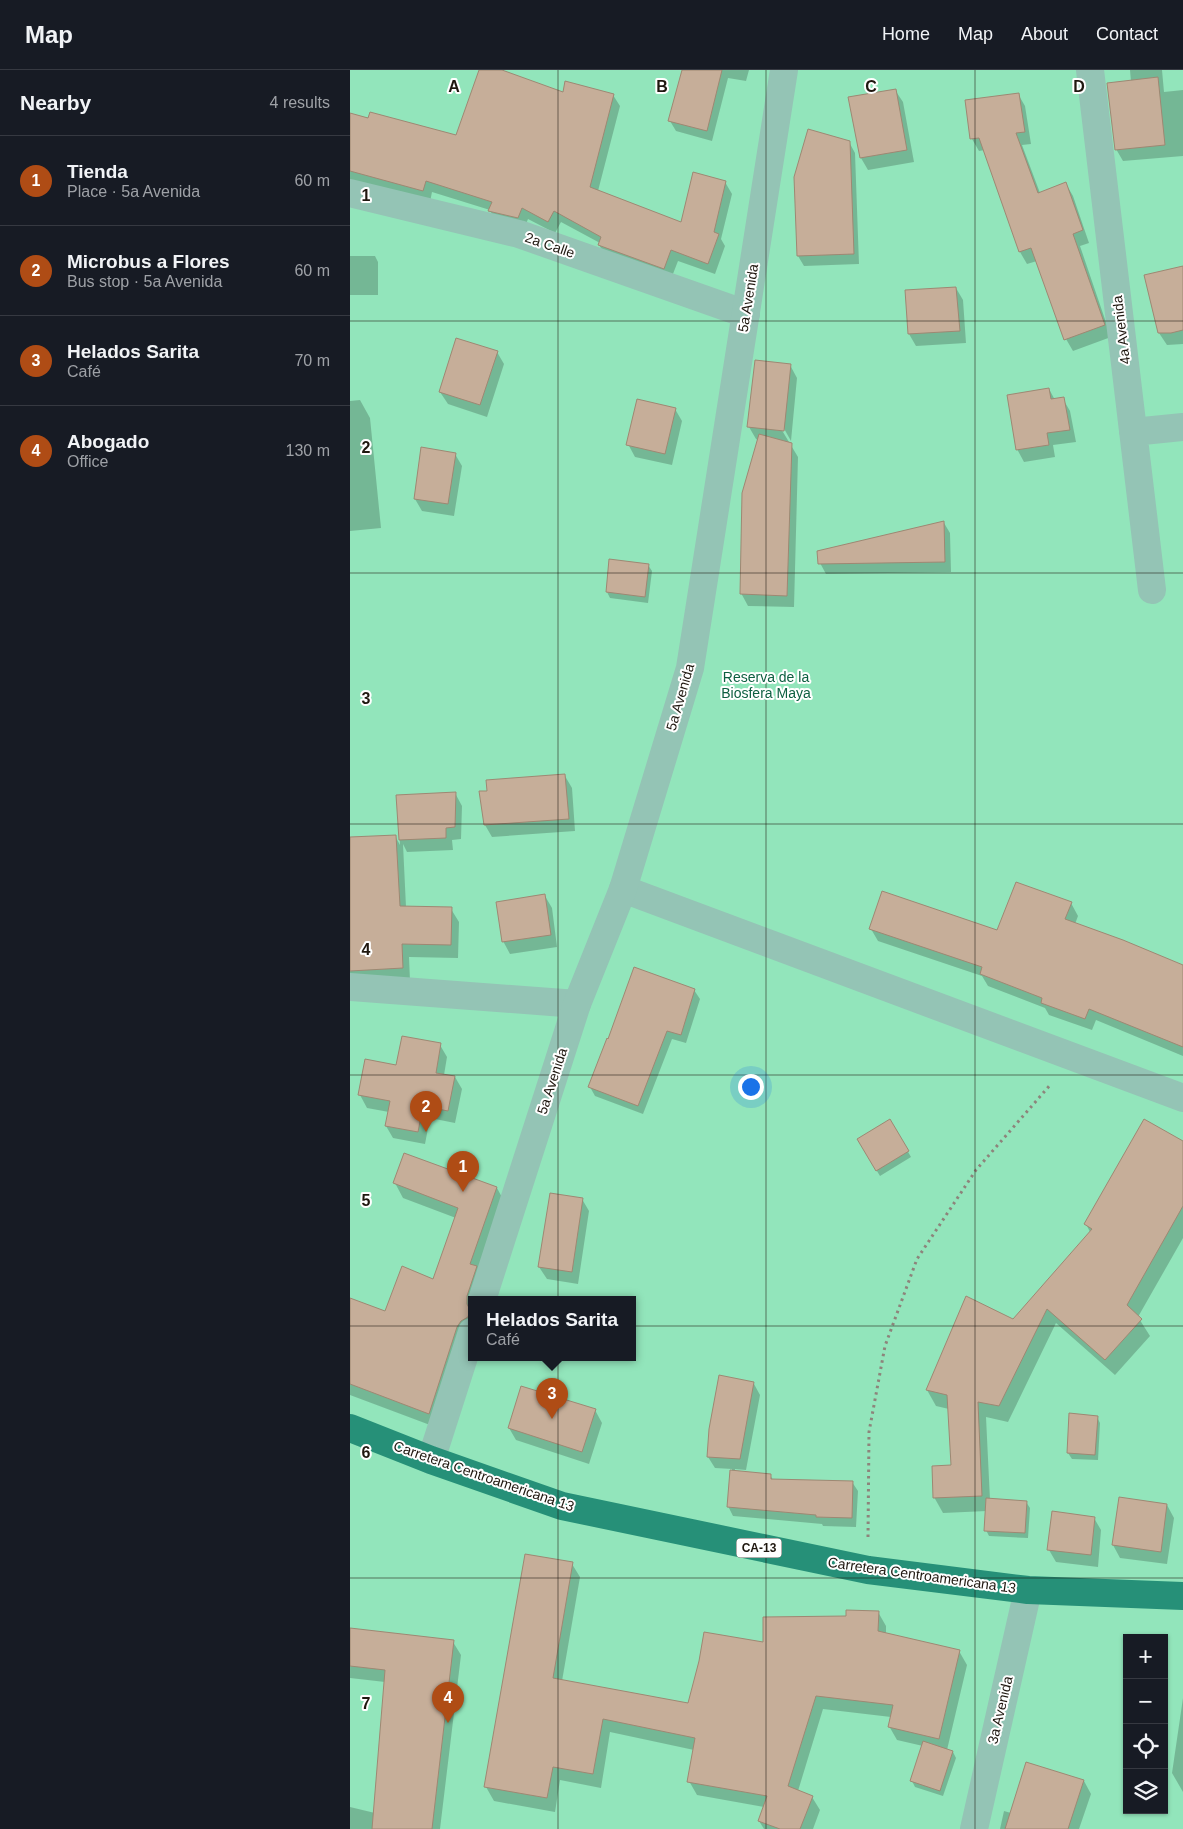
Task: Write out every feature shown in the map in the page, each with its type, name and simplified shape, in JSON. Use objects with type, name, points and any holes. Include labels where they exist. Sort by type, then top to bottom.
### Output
[{"type":"highway","name":"Carretera Centroamericana 13","points":[[350,1428],[431,1460],[562,1506],[868,1570],[1028,1590],[1183,1596]]},
{"type":"street","name":"5a Avenida","points":[[483,1296],[577,1004],[624,889],[690,668],[784,70]]},
{"type":"street","name":"4a Avenida","points":[[1090,70],[1152,590]]},
{"type":"street","name":"2a Calle","points":[[350,194],[519,234],[746,314]]},
{"type":"street","points":[[1133,432],[1183,427]]},
{"type":"street","points":[[624,889],[1183,1098]]},
{"type":"street","points":[[350,987],[577,1004]]},
{"type":"street","points":[[431,1460],[468,1344]]},
{"type":"street","name":"3a Avenida","points":[[974,1829],[1028,1590]]},
{"type":"path","points":[[868,1570],[869,1432],[885,1346],[917,1259],[976,1170],[1074,1057]]},
{"type":"green space","name":"Reserva de la Biosfera Maya","points":[[350,70],[1183,70],[1183,1829],[350,1829]]},
{"type":"building","points":[[479,70],[502,70],[563,92],[565,81],[614,94],[590,187],[681,222],[693,172],[726,181],[714,232],[719,234],[708,264],[671,250],[664,269],[598,245],[601,237],[554,211],[548,222],[522,208],[518,218],[488,211],[492,202],[426,181],[423,191],[350,171],[350,113],[368,118],[370,112],[456,135]]},
{"type":"building","points":[[682,70],[722,70],[707,131],[668,121]]},
{"type":"building","points":[[1158,77],[1165,145],[1115,150],[1107,83]]},
{"type":"building","points":[[896,89],[907,150],[860,158],[848,97]]},
{"type":"building","points":[[1019,93],[1025,132],[1016,133],[1038,193],[1066,182],[1083,230],[1073,234],[1105,325],[1064,340],[1031,248],[1019,252],[979,138],[970,139],[965,100]]},
{"type":"building","points":[[808,129],[850,141],[854,254],[797,256],[794,177]]},
{"type":"building","points":[[1183,266],[1183,330],[1171,333],[1158,333],[1144,275]]},
{"type":"building","points":[[956,287],[960,331],[908,334],[905,290]]},
{"type":"building","points":[[456,338],[498,351],[480,405],[439,392]]},
{"type":"building","points":[[755,360],[791,364],[784,431],[747,427]]},
{"type":"building","points":[[1049,388],[1051,399],[1064,397],[1070,430],[1047,433],[1049,445],[1016,450],[1007,395]]},
{"type":"building","points":[[637,399],[676,408],[665,454],[626,445]]},
{"type":"building","points":[[759,434],[792,443],[787,596],[740,594],[742,493]]},
{"type":"building","points":[[421,447],[456,453],[448,504],[414,499]]},
{"type":"building","points":[[944,521],[945,562],[818,564],[817,551]]},
{"type":"building","points":[[609,559],[649,564],[645,597],[606,592]]},
{"type":"building","points":[[565,774],[569,819],[484,825],[479,791],[487,791],[486,780]]},
{"type":"building","points":[[456,792],[455,827],[446,828],[446,838],[399,840],[396,795]]},
{"type":"building","points":[[396,835],[400,906],[452,907],[451,945],[402,944],[403,968],[350,971],[350,837]]},
{"type":"building","points":[[1016,882],[1072,902],[1065,919],[1123,940],[1183,965],[1183,1047],[1089,1009],[1085,1019],[1041,1003],[1042,998],[980,974],[982,967],[869,929],[882,891],[997,930]]},
{"type":"building","points":[[545,894],[551,935],[502,942],[496,902]]},
{"type":"building","points":[[634,967],[695,989],[681,1035],[667,1031],[638,1106],[588,1087]]},
{"type":"building","points":[[402,1036],[441,1043],[436,1073],[455,1076],[448,1111],[423,1106],[418,1132],[385,1126],[390,1101],[358,1095],[365,1059],[396,1065]]},
{"type":"building","points":[[890,1119],[909,1151],[876,1171],[857,1139]]},
{"type":"building","points":[[1144,1119],[1183,1141],[1183,1206],[1127,1305],[1142,1319],[1105,1360],[1047,1309],[999,1406],[978,1402],[982,1496],[933,1498],[932,1466],[951,1465],[947,1395],[926,1390],[966,1296],[1013,1319],[1092,1229],[1084,1224]]},
{"type":"building","points":[[404,1153],[497,1187],[470,1264],[477,1266],[467,1296],[468,1317],[461,1321],[457,1327],[429,1414],[350,1384],[350,1298],[385,1311],[402,1266],[433,1279],[458,1208],[393,1183]]},
{"type":"building","points":[[550,1193],[583,1198],[572,1272],[538,1267]]},
{"type":"building","points":[[719,1375],[754,1382],[740,1459],[707,1457],[709,1429]]},
{"type":"building","points":[[521,1386],[596,1409],[582,1452],[508,1428]]},
{"type":"building","points":[[1069,1413],[1098,1416],[1095,1455],[1067,1453]]},
{"type":"building","points":[[730,1470],[771,1474],[771,1479],[853,1481],[852,1518],[816,1517],[816,1515],[727,1507]]},
{"type":"building","points":[[1119,1497],[1167,1504],[1161,1552],[1112,1545]]},
{"type":"building","points":[[986,1498],[1027,1501],[1025,1533],[984,1531]]},
{"type":"building","points":[[1052,1511],[1095,1517],[1091,1555],[1047,1550]]},
{"type":"building","points":[[525,1554],[573,1562],[553,1678],[688,1703],[704,1632],[763,1642],[763,1617],[846,1616],[846,1610],[879,1611],[878,1631],[960,1650],[939,1739],[888,1727],[893,1705],[816,1696],[788,1786],[813,1796],[800,1829],[780,1829],[758,1821],[767,1796],[687,1782],[695,1738],[603,1719],[593,1774],[553,1767],[547,1798],[484,1787]]},
{"type":"building","points":[[350,1628],[454,1640],[432,1829],[372,1829],[385,1670],[350,1666]]},
{"type":"building","points":[[923,1741],[953,1751],[940,1791],[910,1781]]},
{"type":"building","points":[[1026,1762],[1084,1780],[1068,1829],[1005,1829]]},
{"type":"place","name":"Microbus a Flores","points":[[426,1132]]},
{"type":"place","name":"Tienda","points":[[463,1192]]},
{"type":"place","name":"Helados Sarita","points":[[552,1419]]},
{"type":"place","name":"Abogado","points":[[448,1723]]}]
